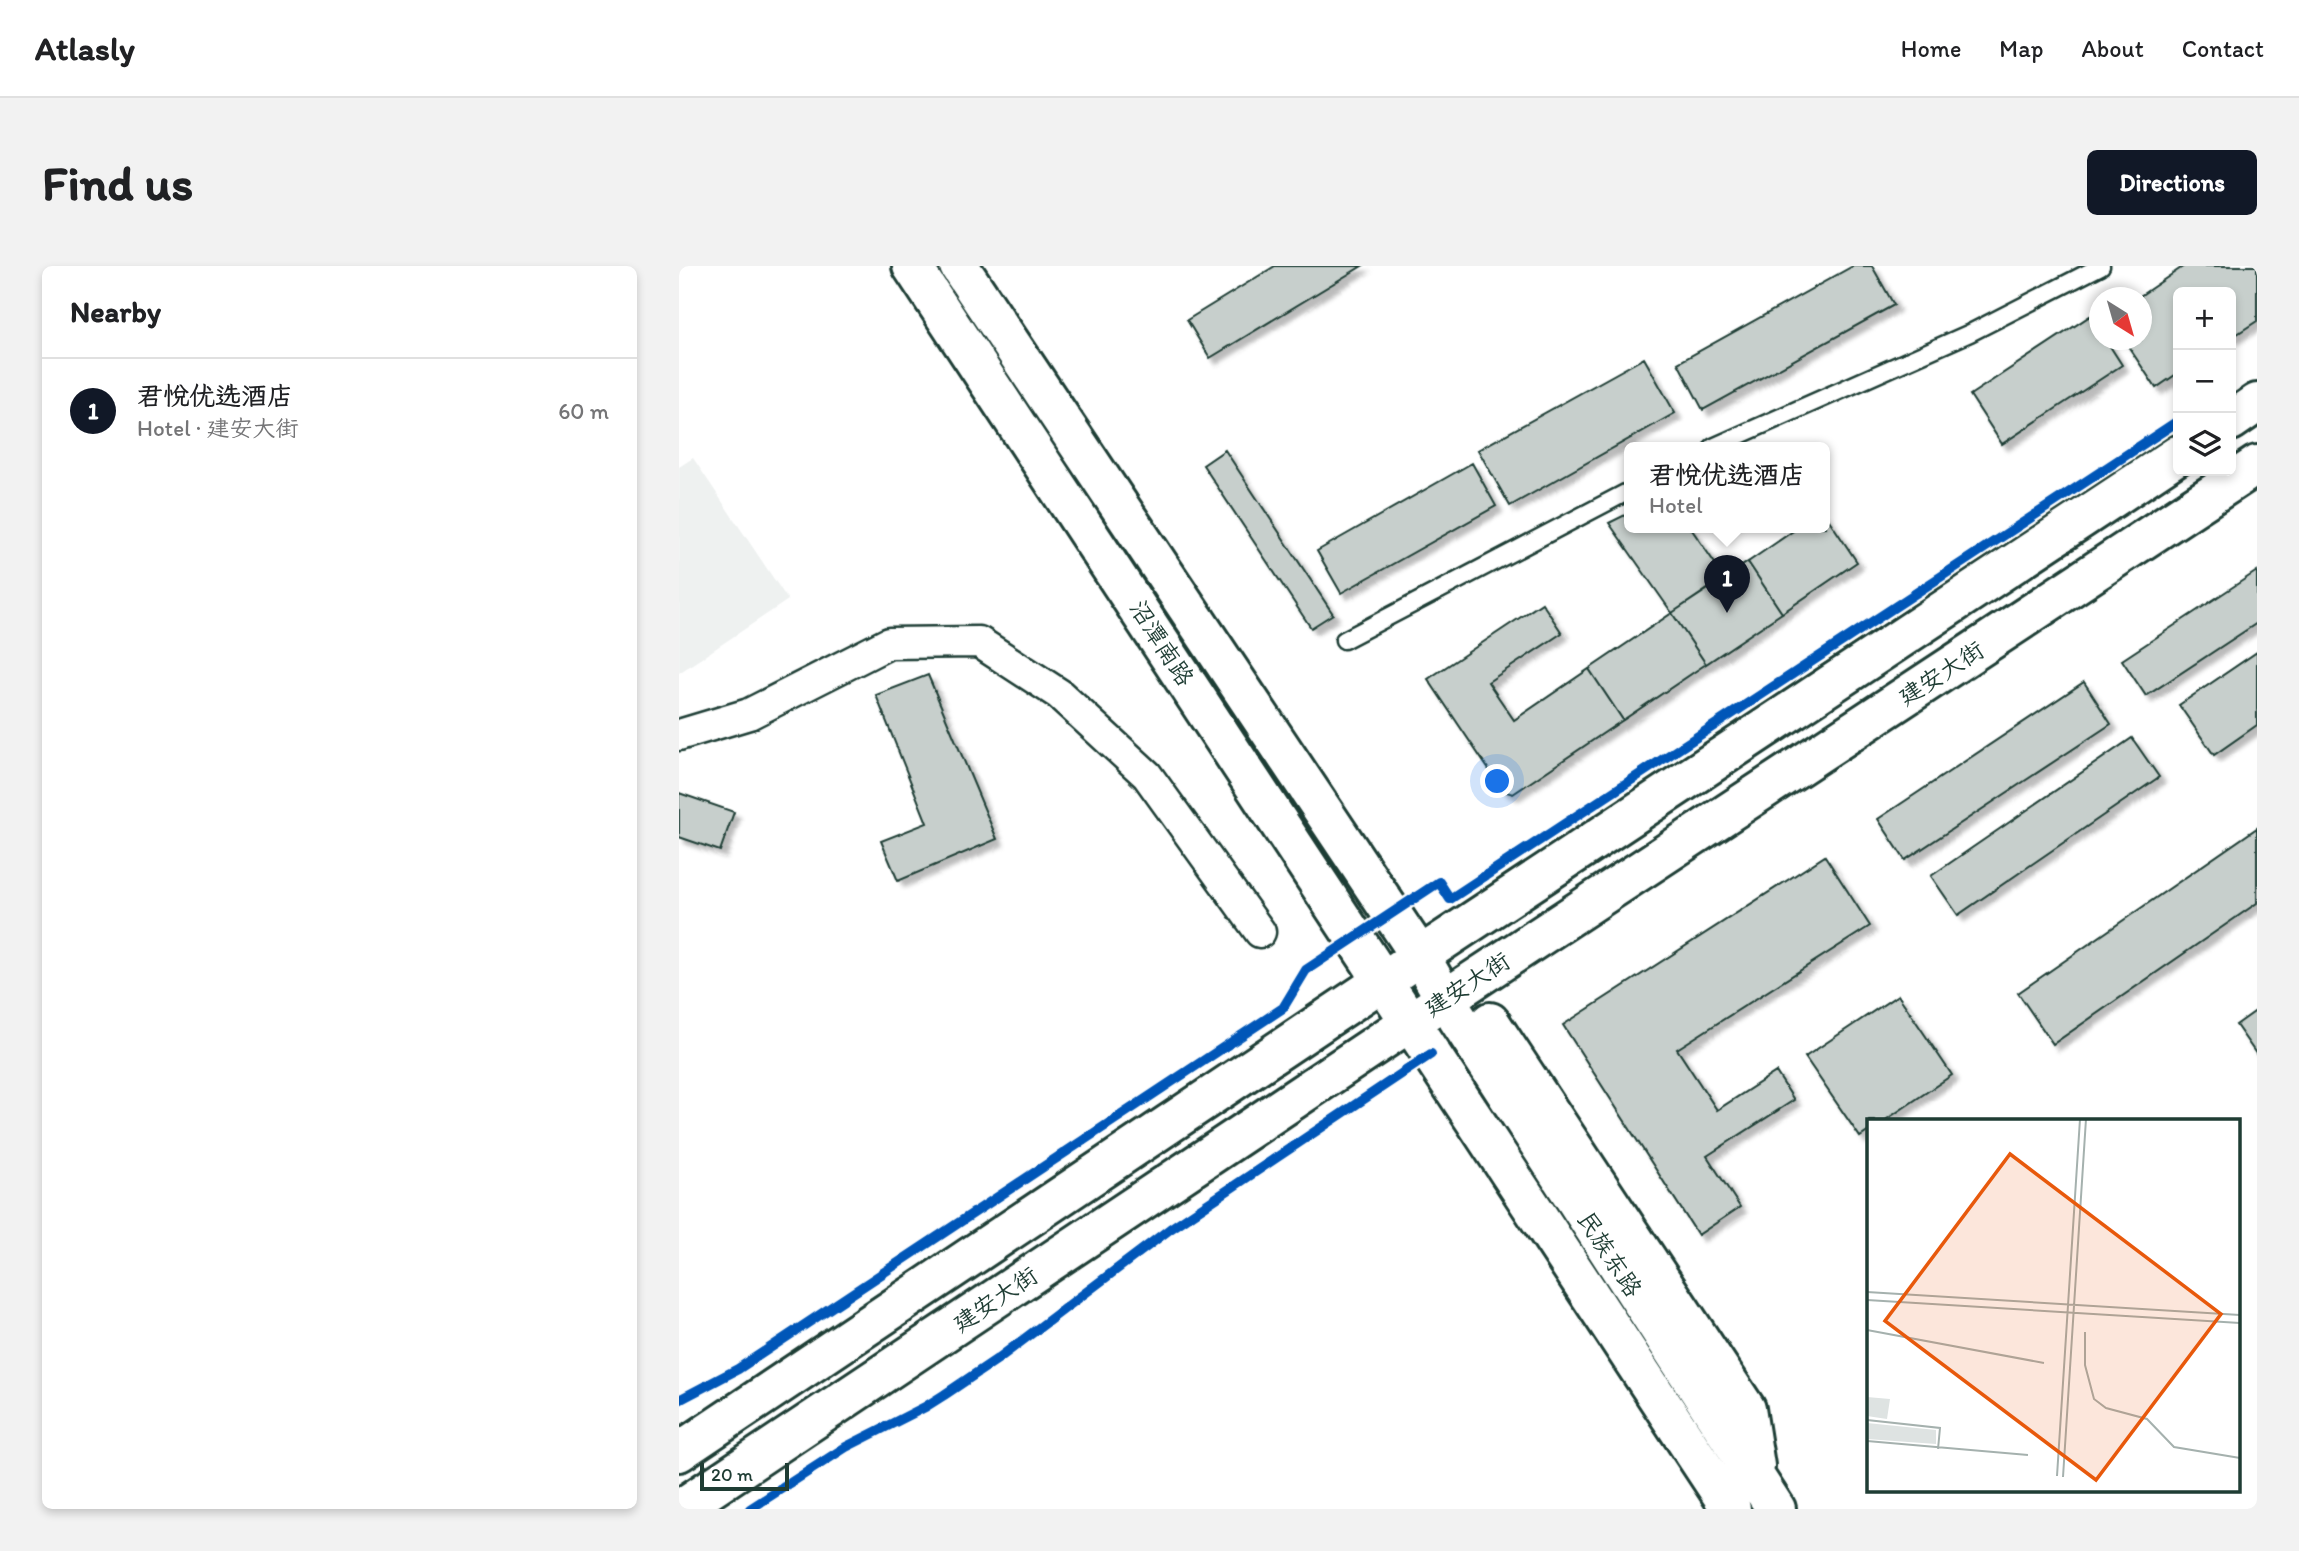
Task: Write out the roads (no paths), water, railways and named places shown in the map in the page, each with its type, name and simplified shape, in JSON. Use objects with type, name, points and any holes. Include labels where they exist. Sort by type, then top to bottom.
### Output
[{"type":"main road","name":"沼潭南路","points":[[912,266],[1410,1021]]},
{"type":"main road","name":"沼潭南路","points":[[959,266],[1420,956],[1456,992]]},
{"type":"main road","points":[[2236,418],[2257,403]]},
{"type":"main road","name":"建安大街","points":[[679,1452],[1420,956],[2173,458]]},
{"type":"main road","name":"建安大街","points":[[680,1509],[1410,1021],[2257,465]]},
{"type":"main road","name":"民族东路","points":[[1456,992],[1767,1495]]},
{"type":"main road","name":"民族东路","points":[[1410,1021],[1731,1509]]},
{"type":"street","points":[[679,735],[749,714],[889,643],[979,642],[1059,694],[1147,775],[1260,932]]},
{"type":"lane","points":[[1724,442],[1970,334],[2101,266]]},
{"type":"lane","points":[[1344,640],[1624,494]]},
{"type":"place","name":"君悦优选酒店","points":[[1727,613]]}]
